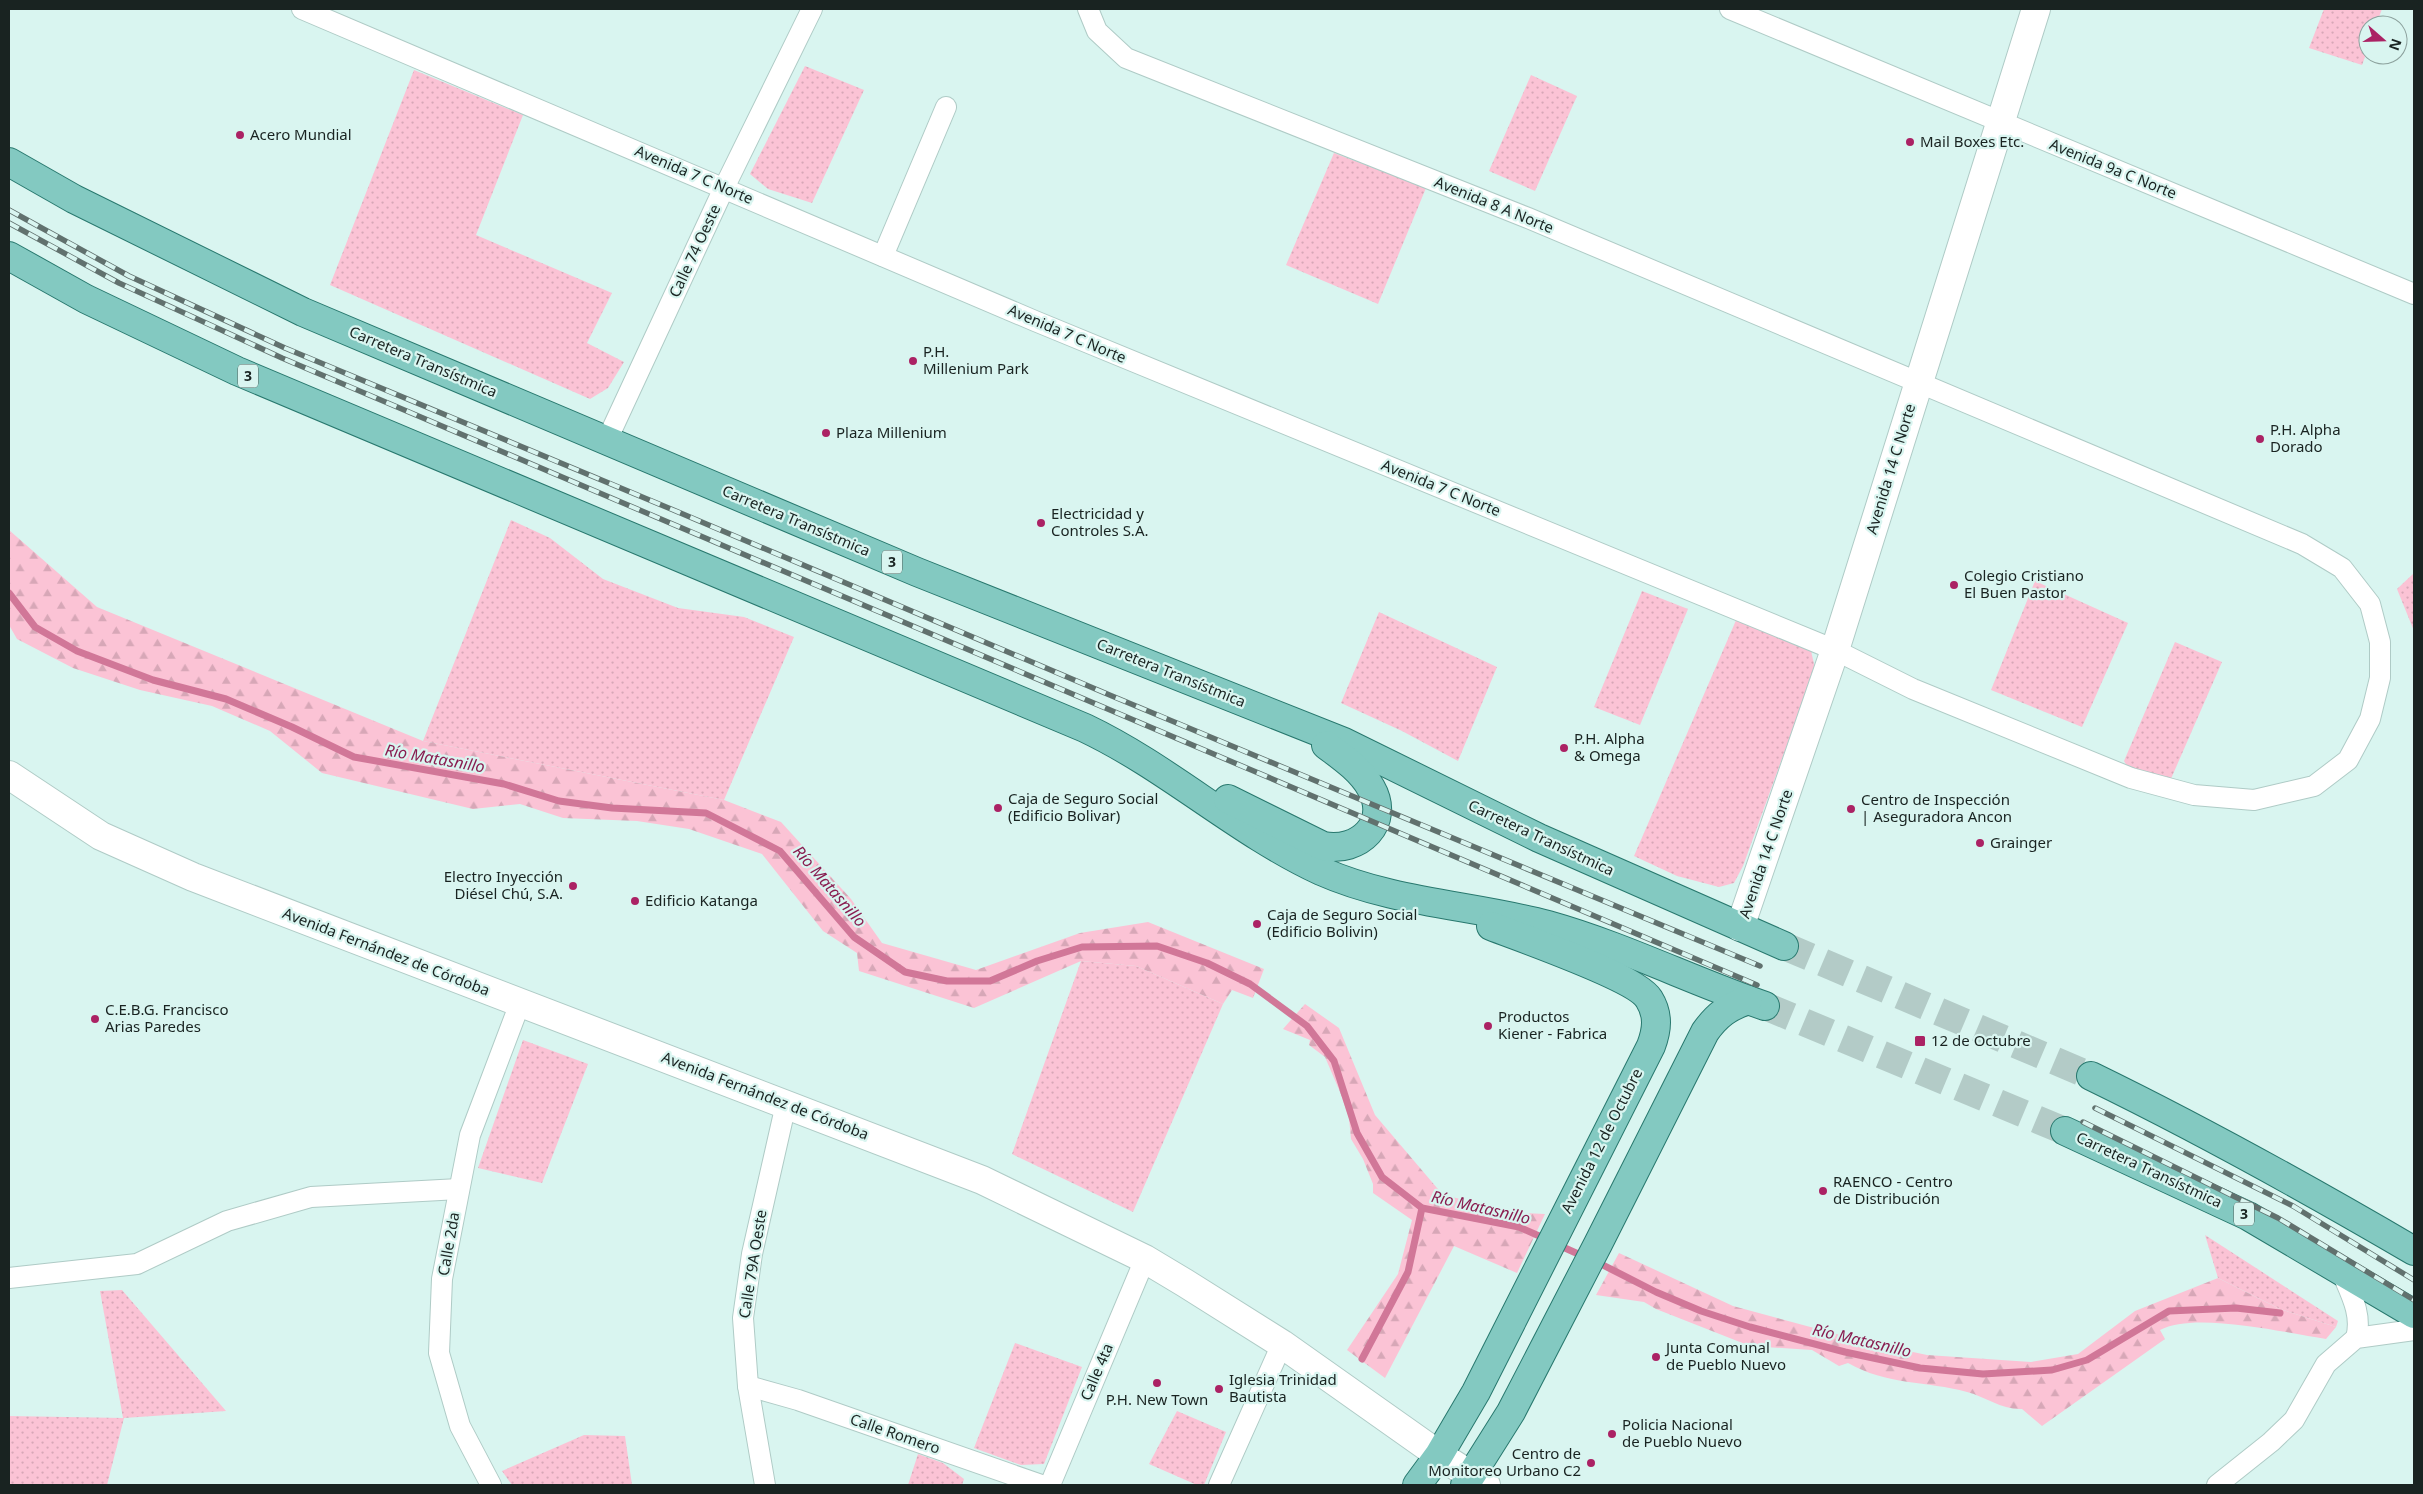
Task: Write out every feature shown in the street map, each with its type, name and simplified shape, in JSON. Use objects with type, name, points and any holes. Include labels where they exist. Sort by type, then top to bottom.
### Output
[{"type":"main road","name":"Avenida 14 C Norte","points":[[1740,927],[1835,650],[2036,9]]},
{"type":"main road","name":"Carretera Transístmica","points":[[9,162],[74,199],[303,312],[917,572],[1373,755],[1539,838],[1784,946]]},
{"type":"main road","name":"3","points":[[9,256],[86,299],[237,371],[1085,728],[1154,765],[1258,837],[1320,870],[1350,883],[1382,893],[1530,921],[1569,932],[1756,1003],[1730,1006],[1717,1015],[1705,1032],[1574,1291],[1474,1482]]},
{"type":"main road","points":[[1154,765],[1316,844],[1339,848],[1354,845],[1365,837],[1374,822],[1376,802],[1374,794],[1358,771],[1302,725]]},
{"type":"main road","name":"Avenida Fernández de Córdoba","points":[[9,775],[101,836],[193,877],[982,1180],[1145,1260],[1186,1283],[1282,1344],[1474,1482]]},
{"type":"main road","name":"Avenida 12 de Octubre","points":[[1417,1485],[1438,1455],[1476,1392],[1534,1274],[1651,1046],[1656,1031],[1656,1012],[1648,997],[1628,981],[1436,903]]},
{"type":"main road","points":[[2092,1076],[2170,1114],[2298,1183],[2414,1251]]},
{"type":"main road","name":"Carretera Transístmica","points":[[2065,1131],[2248,1216],[2340,1268],[2414,1314]]},
{"type":"street","name":"Avenida 7 C Norte","points":[[302,9],[1035,321],[1835,650]]},
{"type":"street","name":"Calle 74 Oeste","points":[[607,440],[724,188],[812,9]]},
{"type":"street","name":"Avenida 8 A Norte","points":[[1088,9],[1097,31],[1126,58],[1528,218],[2302,544],[2342,568],[2370,604],[2380,642],[2380,678],[2370,719],[2348,760],[2314,786],[2254,800],[2194,795],[2131,778],[1913,689],[1835,650]]},
{"type":"street","name":"Avenida 9a C Norte","points":[[1730,9],[2414,294]]},
{"type":"street","points":[[883,256],[946,107]]},
{"type":"street","name":"Calle 2da","points":[[491,1485],[460,1426],[439,1353],[442,1279],[470,1135],[520,1003]]},
{"type":"street","name":"Calle 79A Oeste","points":[[765,1485],[748,1386],[743,1318],[756,1236],[786,1104]]},
{"type":"street","points":[[9,1278],[137,1264],[227,1221],[311,1197],[459,1189]]},
{"type":"street","name":"Calle 4ta","points":[[1050,1485],[1145,1260]]},
{"type":"street","points":[[2216,1485],[2271,1442],[2294,1420],[2326,1364],[2356,1338],[2360,1325],[2357,1308],[2340,1268]]},
{"type":"street","points":[[2356,1338],[2414,1330]]},
{"type":"street","points":[[1219,1485],[1282,1344]]},
{"type":"street","name":"Calle Romero","points":[[748,1386],[798,1400],[1041,1485]]},
{"type":"green space","points":[[2324,9],[2382,9],[2380,15],[2358,15],[2358,64],[2309,48]]},
{"type":"green space","points":[[805,66],[864,90],[812,203],[768,189],[750,174]]},
{"type":"green space","points":[[414,70],[523,115],[476,235],[612,293],[587,343],[624,362],[608,388],[590,399],[330,285]]},
{"type":"green space","points":[[1531,75],[1577,96],[1535,191],[1489,171]]},
{"type":"green space","points":[[1334,153],[1426,188],[1378,304],[1286,265]]},
{"type":"green space","points":[[511,520],[550,538],[603,579],[678,608],[744,617],[794,637],[724,800],[423,741]]},
{"type":"green space","points":[[9,530],[97,607],[423,741],[724,800],[781,822],[851,899],[882,943],[976,970],[1080,933],[1148,922],[1264,969],[1253,998],[1232,990],[1223,1004],[1136,966],[1081,961],[974,1008],[859,971],[857,953],[823,931],[762,854],[689,829],[637,821],[563,818],[520,804],[473,809],[322,773],[270,731],[212,706],[140,690],[73,668],[17,639],[9,625]]},
{"type":"green space","points":[[2414,573],[2414,631],[2397,589]]},
{"type":"green space","points":[[2035,581],[2128,623],[2082,727],[1991,690]]},
{"type":"green space","points":[[1642,591],[1688,609],[1640,725],[1594,707]]},
{"type":"green space","points":[[1379,612],[1497,667],[1458,761],[1402,731],[1341,703]]},
{"type":"green space","points":[[1737,618],[1811,651],[1815,668],[1743,866],[1734,883],[1719,887],[1677,876],[1634,856]]},
{"type":"green space","points":[[2175,642],[2222,662],[2170,781],[2127,766],[2124,761]]},
{"type":"green space","points":[[1081,961],[1136,966],[1223,1004],[1133,1212],[1012,1154]]},
{"type":"green space","points":[[1305,1004],[1339,1028],[1375,1115],[1443,1195],[1522,1213],[1545,1214],[1517,1273],[1454,1246],[1385,1378],[1347,1350],[1398,1274],[1412,1220],[1373,1193],[1373,1184],[1363,1159],[1351,1139],[1349,1118],[1325,1057],[1309,1045],[1310,1040],[1283,1029]]},
{"type":"green space","points":[[523,1040],[588,1064],[542,1183],[478,1168]]},
{"type":"green space","points":[[2205,1235],[2338,1321],[2336,1327],[2280,1309],[2218,1278]]},
{"type":"green space","points":[[1619,1253],[1733,1306],[1866,1342],[1927,1355],[2031,1362],[2078,1354],[2135,1311],[2218,1278],[2280,1309],[2336,1327],[2326,1339],[2241,1325],[2217,1323],[2176,1325],[2160,1330],[2165,1339],[2042,1426],[2022,1409],[2001,1405],[1974,1394],[1952,1388],[1892,1379],[1862,1370],[1848,1363],[1839,1366],[1812,1350],[1750,1346],[1656,1309],[1644,1302],[1596,1295]]},
{"type":"green space","points":[[122,1290],[226,1411],[124,1418],[107,1485],[9,1485],[9,1416],[123,1418],[100,1291]]},
{"type":"green space","points":[[1015,1343],[1082,1367],[1044,1464],[1021,1465],[974,1448]]},
{"type":"green space","points":[[1177,1411],[1226,1432],[1204,1485],[1197,1485],[1149,1464]]},
{"type":"green space","points":[[584,1435],[625,1436],[632,1485],[512,1485],[502,1471]]},
{"type":"green space","points":[[918,1454],[943,1463],[964,1479],[962,1485],[908,1485]]},
{"type":"waterway","name":"Río Matasnillo","points":[[9,593],[35,627],[77,651],[153,680],[226,699],[292,727],[354,757],[504,784],[559,801],[612,808],[706,813],[780,851],[854,937],[905,972],[947,981],[990,981],[1037,961],[1082,947],[1157,946],[1207,963],[1250,984],[1307,1026],[1334,1061],[1357,1133],[1382,1177],[1422,1208],[1519,1227],[1546,1239]]},
{"type":"waterway","points":[[1362,1359],[1408,1272],[1422,1208]]},
{"type":"waterway","name":"Río Matasnillo","points":[[1556,1244],[1585,1257]]},
{"type":"waterway","name":"Río Matasnillo","points":[[1595,1261],[1656,1292],[1701,1311],[1750,1327],[1845,1352],[1920,1368],[1983,1374],[2052,1370],[2087,1360],[2169,1311],[2236,1308],[2280,1313]]},
{"type":"tunnel","points":[[1784,946],[2091,1076]]},
{"type":"tunnel","points":[[1765,1006],[2065,1131]]},
{"type":"railway","points":[[9,210],[129,276],[285,348],[1760,966]]},
{"type":"railway","points":[[9,223],[119,283],[282,358],[1757,985]]},
{"type":"railway","points":[[2095,1108],[2293,1206],[2414,1280]]},
{"type":"railway","points":[[2083,1122],[2278,1218],[2414,1300]]},
{"type":"place","name":"Acero Mundial","points":[[240,135]]},
{"type":"place","name":"Mail Boxes Etc.","points":[[1910,142]]},
{"type":"place","name":"P.H. Millenium Park","points":[[913,361]]},
{"type":"place","name":"Plaza Millenium","points":[[826,433]]},
{"type":"place","name":"P.H. Alpha Dorado","points":[[2260,439]]},
{"type":"place","name":"Electricidad y Controles S.A.","points":[[1041,523]]},
{"type":"place","name":"Colegio Cristiano El Buen Pastor","points":[[1954,585]]},
{"type":"place","name":"P.H. Alpha & Omega","points":[[1564,748]]},
{"type":"place","name":"Caja de Seguro Social (Edificio Bolivar)","points":[[998,808]]},
{"type":"place","name":"Centro de Inspección | Aseguradora Ancon","points":[[1851,809]]},
{"type":"place","name":"Grainger","points":[[1980,843]]},
{"type":"place","name":"Electro Inyección Diésel Chú, S.A.","points":[[573,886]]},
{"type":"place","name":"Edificio Katanga","points":[[635,901]]},
{"type":"place","name":"Caja de Seguro Social (Edificio Bolivin)","points":[[1257,924]]},
{"type":"place","name":"C.E.B.G. Francisco Arias Paredes","points":[[95,1019]]},
{"type":"place","name":"Productos Kiener - Fabrica","points":[[1488,1026]]},
{"type":"place","name":"12 de Octubre","points":[[1920,1041]]},
{"type":"place","name":"RAENCO - Centro de Distribución","points":[[1823,1191]]},
{"type":"place","name":"Junta Comunal de Pueblo Nuevo","points":[[1656,1357]]},
{"type":"place","name":"P.H. New Town","points":[[1157,1383]]},
{"type":"place","name":"Iglesia Trinidad Bautista","points":[[1219,1389]]},
{"type":"place","name":"Policia Nacional de Pueblo Nuevo","points":[[1612,1434]]},
{"type":"place","name":"Centro de Monitoreo Urbano C2","points":[[1591,1463]]}]
